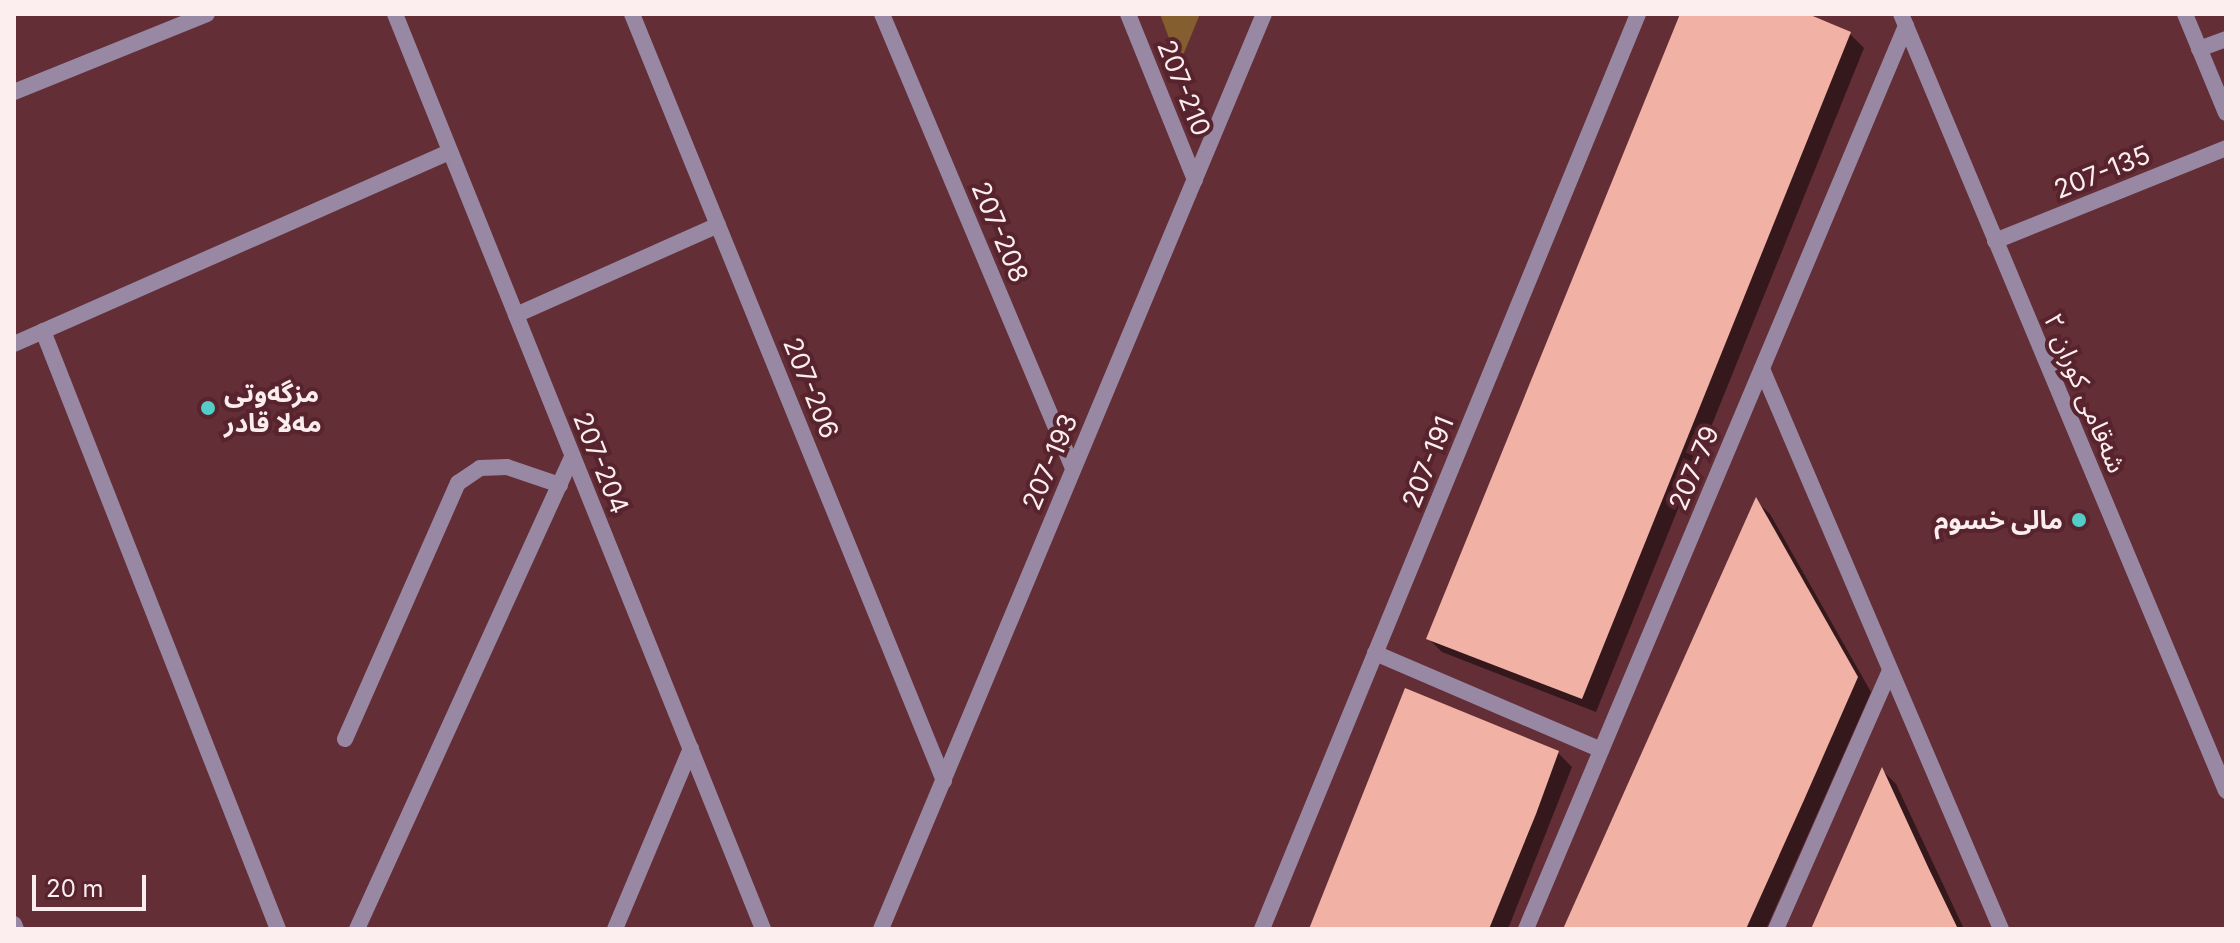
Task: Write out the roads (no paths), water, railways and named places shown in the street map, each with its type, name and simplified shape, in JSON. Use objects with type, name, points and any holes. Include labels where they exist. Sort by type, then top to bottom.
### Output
[{"type":"street","points":[[14,92],[207,14]]},
{"type":"street","name":"207-204","points":[[395,14],[763,929]]},
{"type":"street","name":"207-206","points":[[632,14],[944,781]]},
{"type":"street","name":"207-208","points":[[882,14],[1073,469]]},
{"type":"street","name":"207-210","points":[[1128,14],[1195,180]]},
{"type":"street","name":"207-193","points":[[881,929],[1264,14]]},
{"type":"street","name":"207-191","points":[[1262,929],[1638,14]]},
{"type":"street","points":[[2185,14],[2226,113]]},
{"type":"street","name":"شەقامی کوران ٢","points":[[1903,20],[2226,791]]},
{"type":"street","name":"207-79","points":[[1526,929],[1762,369],[1903,20]]},
{"type":"street","points":[[2199,49],[2226,39]]},
{"type":"street","name":"207-135","points":[[1995,241],[2226,148]]},
{"type":"street","points":[[14,344],[450,152]]},
{"type":"street","points":[[516,315],[718,225]]},
{"type":"street","points":[[43,331],[278,929]]},
{"type":"street","points":[[1762,369],[2001,929]]},
{"type":"street","points":[[357,929],[572,457]]},
{"type":"street","points":[[345,739],[458,483],[480,468],[507,467],[560,485]]},
{"type":"street","points":[[1375,653],[1601,750]]},
{"type":"street","points":[[1776,929],[1890,670]]},
{"type":"street","points":[[615,929],[691,748]]},
{"type":"place","name":"مزگەوتی مەلا قادر","points":[[208,408]]},
{"type":"place","name":"مالى خسوم","points":[[2079,520]]}]
